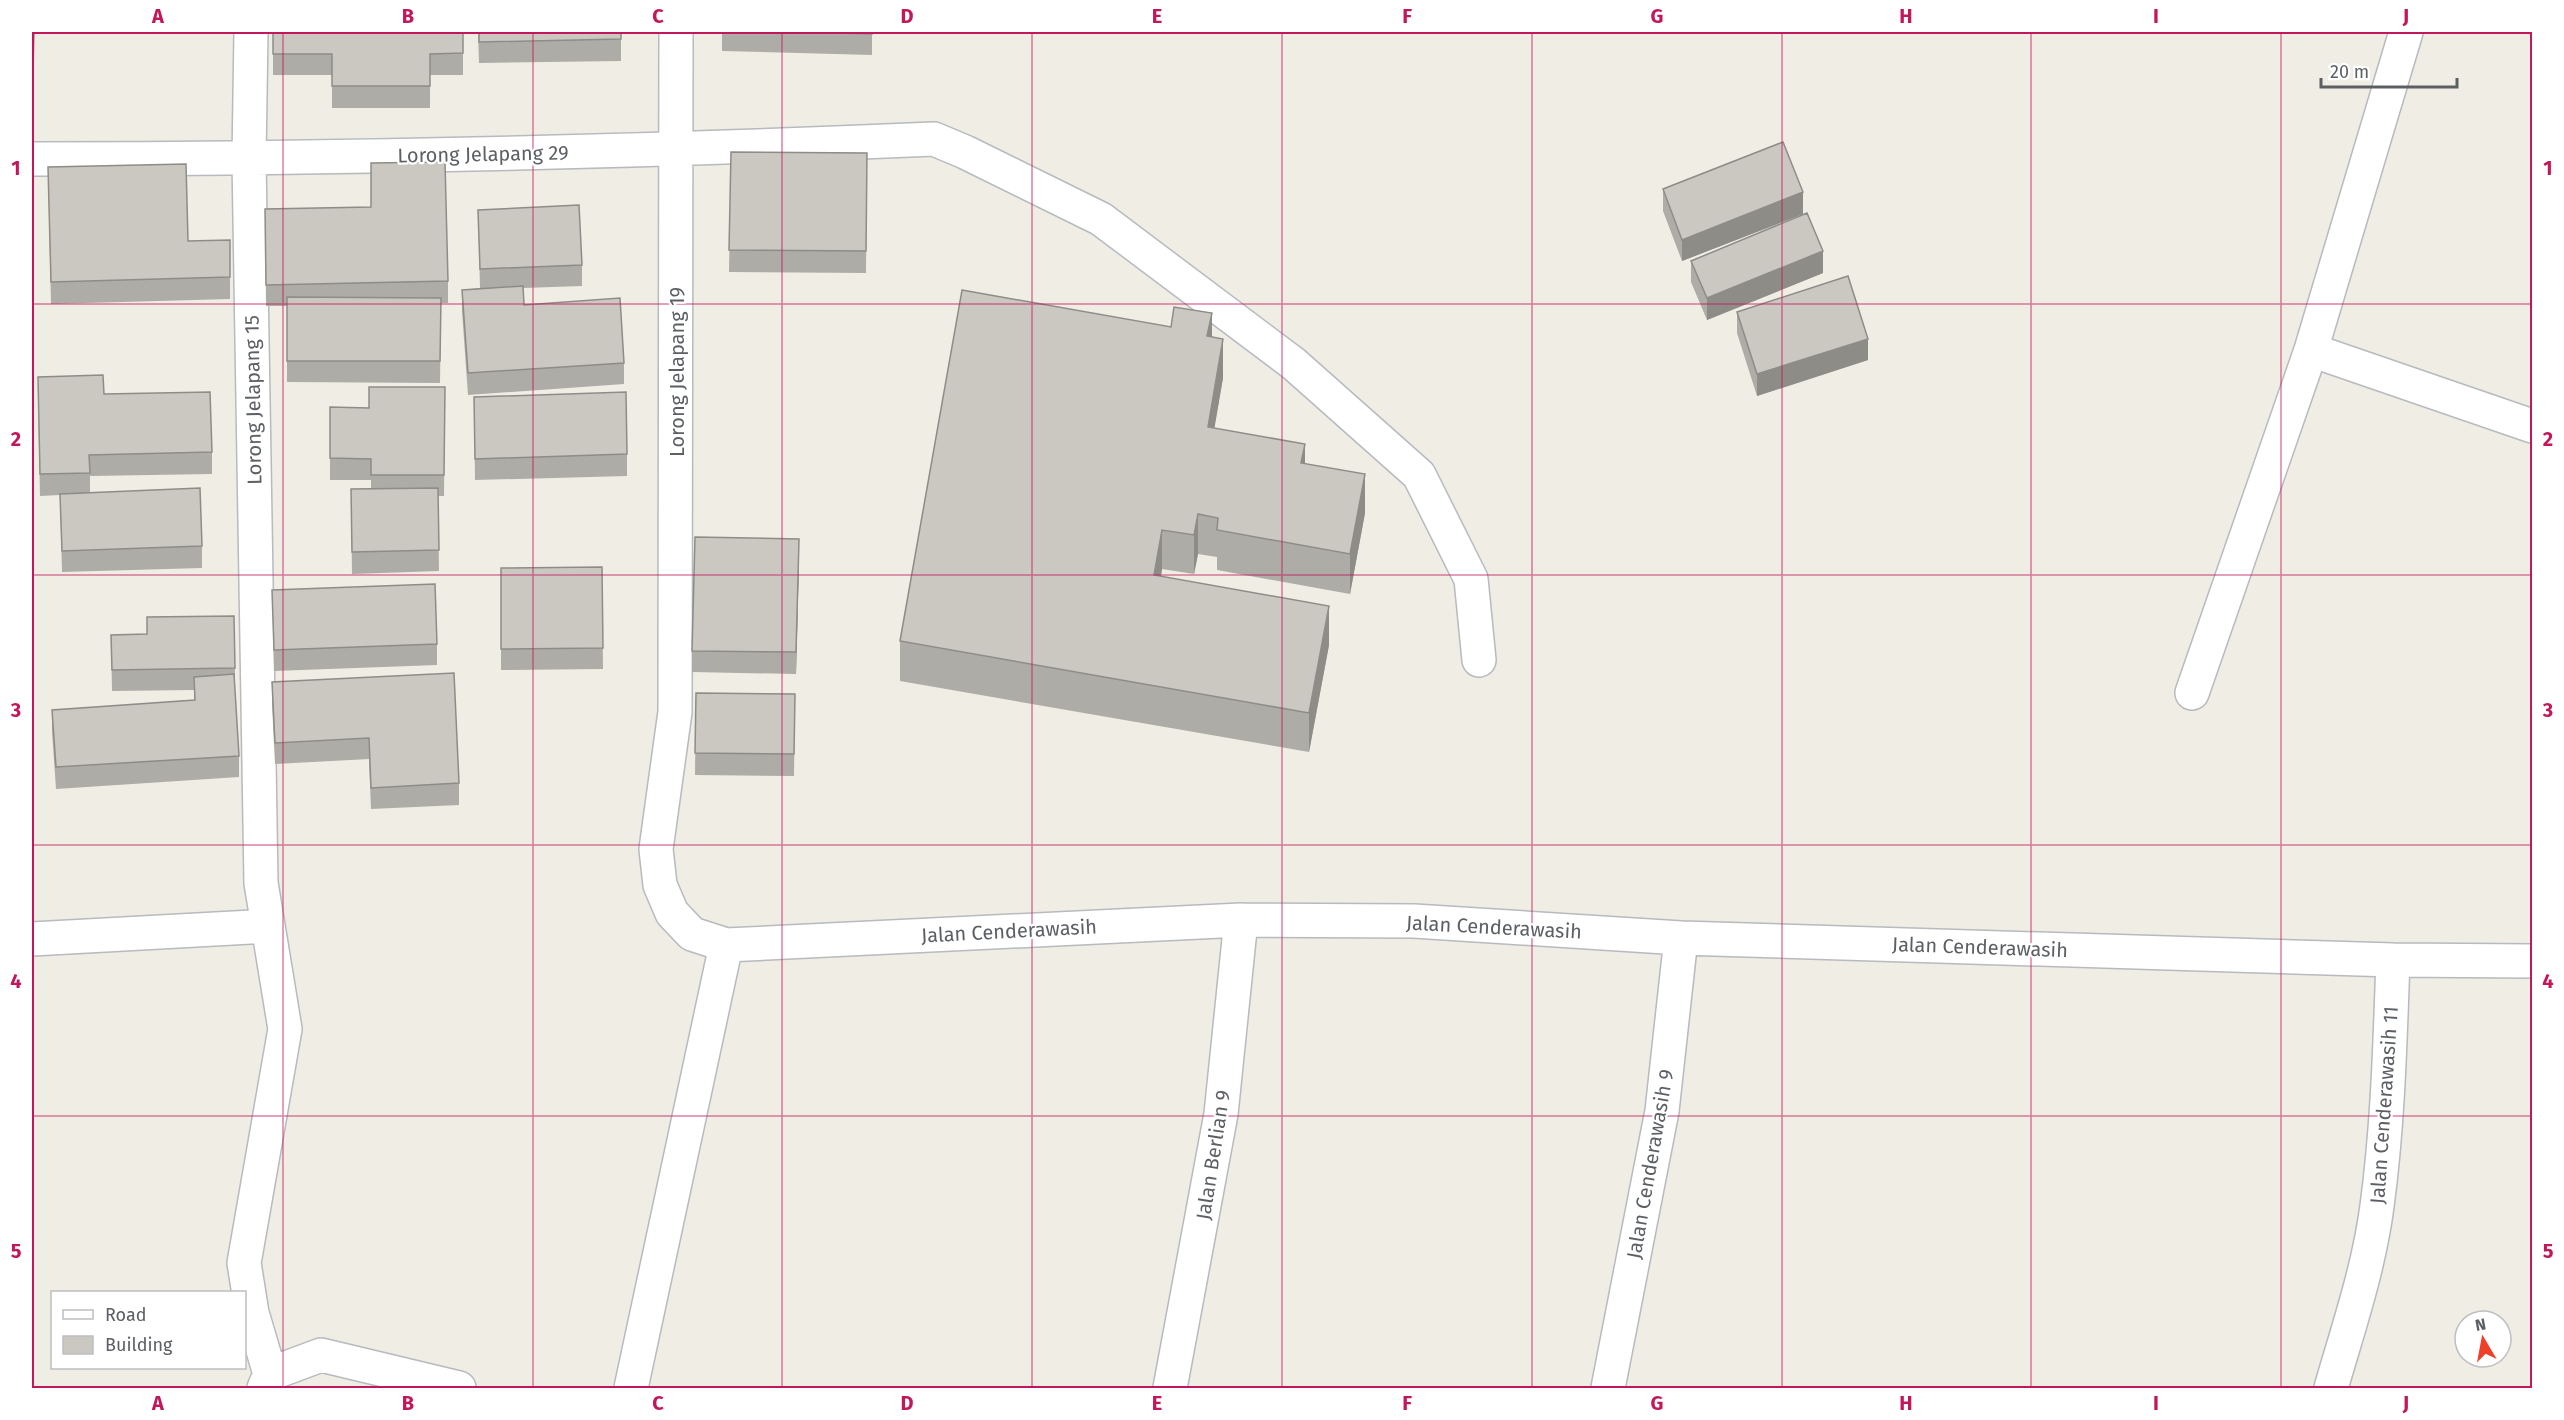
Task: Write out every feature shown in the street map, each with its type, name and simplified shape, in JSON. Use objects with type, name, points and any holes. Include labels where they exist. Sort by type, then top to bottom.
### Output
[{"type":"street","name":"Lorong Jelapang 15","points":[[251,32],[249,159],[261,883],[285,1029],[244,1263],[267,1381]]},
{"type":"street","name":"Lorong Jelapang 19","points":[[675,712],[676,32]]},
{"type":"street","points":[[2192,693],[2311,350],[2406,32]]},
{"type":"street","name":"Lorong Jelapang 29","points":[[32,159],[249,159],[675,150],[934,139],[1101,219],[1294,364],[1419,475],[1471,579],[1479,660]]},
{"type":"street","points":[[2311,350],[2532,426]]},
{"type":"street","name":"Jalan Cenderawasih","points":[[675,712],[656,849],[660,885],[672,913],[692,934],[726,945],[1240,920],[1414,921],[1681,938],[2393,960],[2532,961]]},
{"type":"street","name":"Jalan Berlian 9","points":[[1170,1389],[1221,1114],[1240,920]]},
{"type":"street","points":[[32,939],[268,926]]},
{"type":"street","name":"Jalan Cenderawasih 9","points":[[1608,1389],[1662,1111],[1681,938]]},
{"type":"street","points":[[632,1389],[726,945]]},
{"type":"street","name":"Jalan Cenderawasih 11","points":[[2331,1389],[2377,1209],[2387,1106],[2393,960]]},
{"type":"street","points":[[267,1381],[321,1355],[459,1389]]},
{"type":"building","points":[[32,32],[34,32],[33,69],[32,69]]},
{"type":"building","points":[[273,32],[463,32],[463,53],[430,54],[430,86],[332,86],[332,54],[273,54]]},
{"type":"building","points":[[479,32],[621,32],[621,39],[479,42]]},
{"type":"building","points":[[803,32],[872,32],[872,34]]},
{"type":"building","points":[[1783,142],[1803,192],[1682,240],[1663,189]]},
{"type":"building","points":[[731,152],[867,153],[866,251],[729,250]]},
{"type":"building","points":[[445,162],[448,281],[266,285],[265,209],[371,207],[371,163]]},
{"type":"building","points":[[186,164],[188,241],[230,240],[230,277],[51,282],[48,167]]},
{"type":"building","points":[[579,205],[582,265],[480,269],[478,210]]},
{"type":"building","points":[[1807,213],[1823,251],[1707,298],[1691,261]]},
{"type":"building","points":[[1848,276],[1868,339],[1757,374],[1737,312]]},
{"type":"building","points":[[523,286],[524,305],[620,298],[624,363],[468,373],[462,290]]},
{"type":"building","points":[[962,290],[1171,327],[1174,307],[1212,313],[1207,336],[1223,339],[1208,427],[1305,444],[1301,463],[1365,474],[1350,554],[1217,530],[1218,518],[1198,514],[1194,535],[1162,530],[1154,575],[1329,606],[1309,713],[900,641]]},
{"type":"building","points":[[287,297],[441,298],[440,361],[287,361]]},
{"type":"building","points":[[103,375],[104,394],[210,392],[212,452],[89,455],[90,473],[40,474],[38,377]]},
{"type":"building","points":[[369,387],[445,387],[444,475],[371,475],[371,459],[330,458],[330,407],[369,408]]},
{"type":"building","points":[[626,392],[627,454],[475,459],[474,397]]},
{"type":"building","points":[[32,475],[33,557],[32,558]]},
{"type":"building","points":[[200,488],[202,546],[62,551],[60,494]]},
{"type":"building","points":[[438,488],[439,550],[352,552],[351,489]]},
{"type":"building","points":[[695,537],[799,539],[796,652],[692,651]]},
{"type":"building","points":[[602,567],[603,648],[501,649],[501,568]]},
{"type":"building","points":[[435,584],[437,644],[274,650],[272,590]]},
{"type":"building","points":[[234,616],[235,668],[112,670],[111,635],[147,634],[147,617]]},
{"type":"building","points":[[454,673],[459,783],[371,788],[369,738],[275,743],[272,682]]},
{"type":"building","points":[[234,674],[239,756],[56,767],[52,710],[195,700],[194,677]]},
{"type":"building","points":[[696,693],[795,694],[794,754],[695,753]]}]
